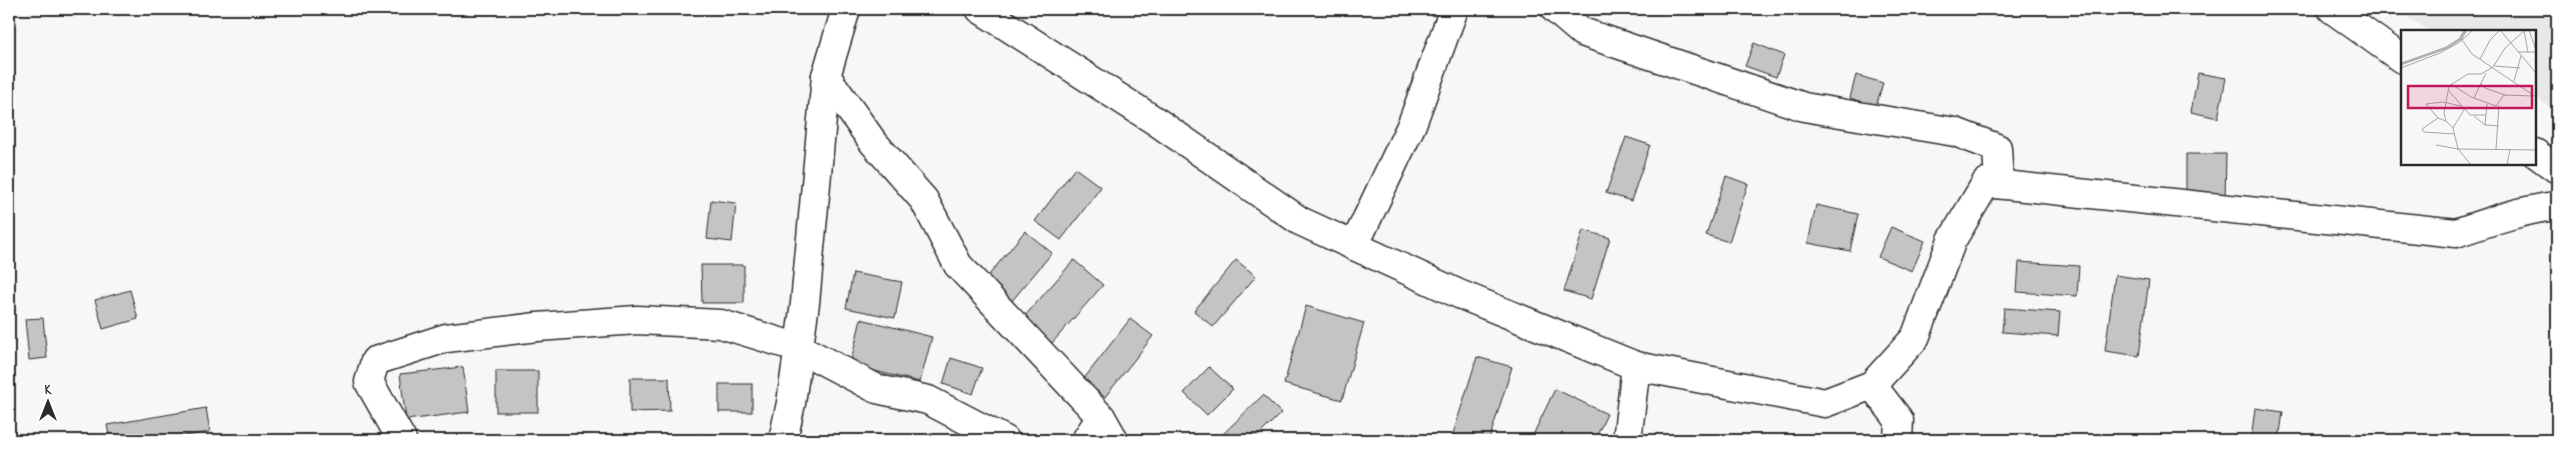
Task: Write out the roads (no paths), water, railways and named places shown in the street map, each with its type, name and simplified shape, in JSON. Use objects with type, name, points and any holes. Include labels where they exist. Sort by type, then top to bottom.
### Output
[{"type":"street","points":[[783,440],[799,348],[826,76],[846,9]]},
{"type":"street","points":[[980,9],[1158,122],[1300,221],[1459,294],[1636,366],[1825,403],[1872,385],[1915,338],[1952,240],[1986,183],[2456,233],[2494,220],[2544,207],[2557,206]]},
{"type":"street","points":[[1354,246],[1412,124],[1454,9]]},
{"type":"street","points":[[1555,9],[1582,32],[1804,107],[1955,132],[1997,148],[1999,184]]},
{"type":"street","points":[[2332,9],[2401,58]]},
{"type":"street","points":[[826,76],[872,142],[924,200],[958,265],[1107,429],[1086,440]]},
{"type":"street","points":[[2536,154],[2557,168]]},
{"type":"street","points":[[402,440],[369,382],[375,361],[446,338],[538,327],[637,320],[720,324],[799,348],[877,389],[928,400],[1005,440]]},
{"type":"street","points":[[1626,440],[1636,366]]},
{"type":"street","points":[[1872,385],[1899,420],[1898,440]]}]
